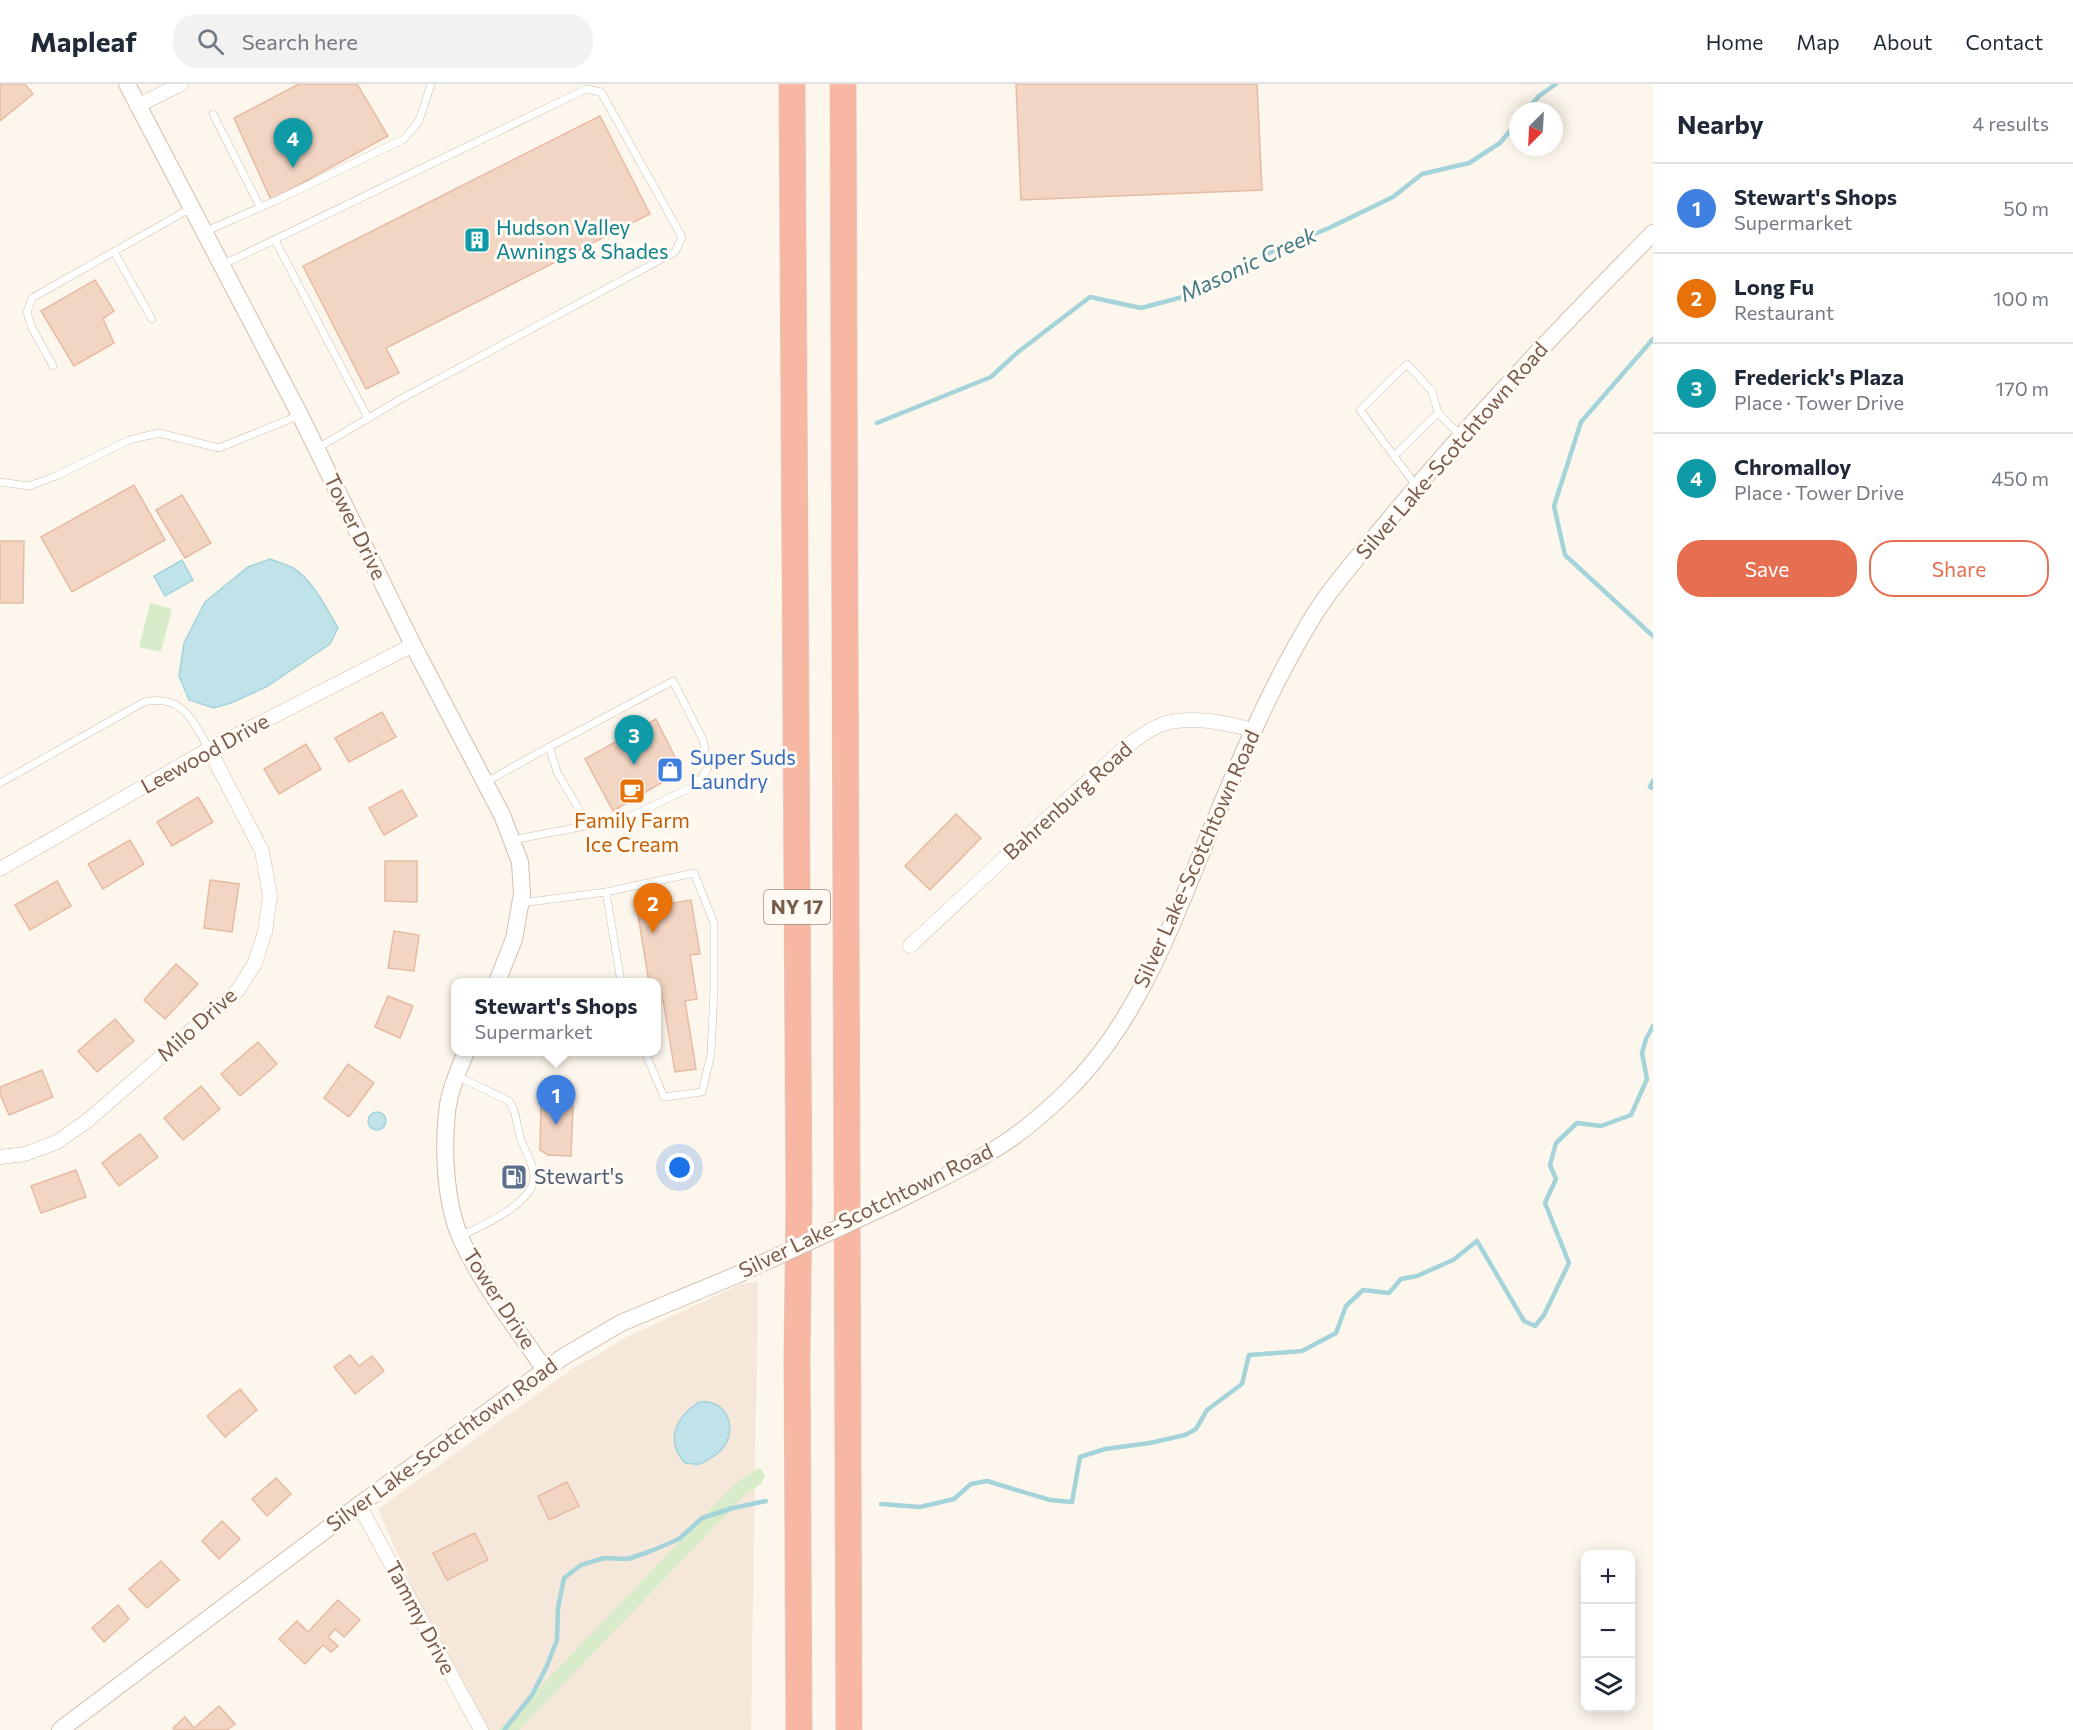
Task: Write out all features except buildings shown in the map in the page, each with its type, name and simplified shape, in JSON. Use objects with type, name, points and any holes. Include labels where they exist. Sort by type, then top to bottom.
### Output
[{"type":"highway","name":"NY 17","points":[[792,84],[799,1193],[797,1368],[799,1730]]},
{"type":"highway","name":"NY 17","points":[[843,84],[849,1730]]},
{"type":"street","name":"Tower Drive","points":[[127,84],[300,415],[512,840],[520,862],[522,894],[514,939],[499,978]]},
{"type":"street","points":[[137,106],[181,84]]},
{"type":"street","name":"Silver Lake-Scotchtown Road","points":[[60,1730],[359,1505],[563,1357],[621,1323],[739,1274],[895,1202],[986,1155],[1045,1112],[1092,1065],[1114,1035],[1144,983],[1168,932],[1253,730],[1290,656],[1316,612],[1460,435],[1541,347],[1653,233]]},
{"type":"street","name":"Leewood Drive","points":[[0,869],[209,749],[413,645]]},
{"type":"street","name":"Bahrenburg Road","points":[[910,946],[1105,766],[1147,732],[1164,724],[1182,721],[1223,722],[1253,730]]},
{"type":"street","name":"Milo Drive","points":[[0,1157],[25,1154],[57,1142],[87,1121],[238,990],[255,963],[265,932],[270,896],[262,851],[209,749]]},
{"type":"street","name":"Tower Drive","points":[[464,1056],[456,1076],[447,1111],[445,1168],[453,1211],[460,1236],[475,1266],[545,1370]]},
{"type":"street","name":"Tammy Drive","points":[[359,1505],[481,1730]]},
{"type":"lane","points":[[204,232],[278,200],[404,139],[419,121],[431,84]]},
{"type":"lane","points":[[221,265],[586,89],[601,92],[682,237],[675,252],[399,399],[316,449]]},
{"type":"lane","points":[[213,114],[260,207]]},
{"type":"lane","points":[[53,366],[31,326],[27,312],[32,298],[192,208]]},
{"type":"lane","points":[[275,240],[368,418]]},
{"type":"lane","points":[[114,252],[152,319]]},
{"type":"lane","points":[[1416,487],[1360,410],[1407,364],[1432,391],[1438,413],[1460,435]]},
{"type":"lane","points":[[1394,456],[1438,413]]},
{"type":"lane","points":[[0,482],[29,486],[56,476],[129,440],[159,433],[219,448],[300,415]]},
{"type":"lane","points":[[485,782],[673,681],[703,740],[708,768],[696,785],[627,818],[512,840]]},
{"type":"lane","points":[[0,783],[144,702],[159,699],[173,702],[186,712],[209,749]]},
{"type":"lane","points":[[549,747],[557,772],[588,825]]},
{"type":"lane","points":[[521,903],[606,892],[694,873],[714,923],[711,1043],[702,1092],[664,1097],[647,1056]]},
{"type":"lane","points":[[606,892],[620,978]]},
{"type":"lane","points":[[456,1076],[509,1101],[514,1108],[522,1143],[534,1174],[533,1187],[517,1204],[483,1226],[460,1236]]},
{"type":"shaded area","points":[[758,1282],[751,1730],[474,1730],[378,1509],[572,1369],[627,1337],[741,1284]]},
{"type":"green space","points":[[150,603],[172,609],[161,652],[139,647]]},
{"type":"green space","points":[[758,1468],[765,1475],[761,1484],[744,1496],[519,1730],[499,1730],[736,1483]]},
{"type":"water","points":[[270,559],[300,573],[318,595],[338,628],[330,644],[266,687],[231,703],[214,708],[189,700],[179,676],[184,643],[205,602],[248,567]]},
{"type":"water","points":[[182,560],[193,580],[165,596],[154,576]]},
{"type":"water","points":[[377,1112],[383,1115],[386,1121],[383,1127],[377,1130],[371,1127],[368,1121],[371,1115]]},
{"type":"water","points":[[699,1402],[711,1403],[726,1413],[730,1432],[721,1450],[705,1462],[685,1463],[675,1446],[674,1438],[679,1422]]},
{"type":"waterway","name":"Masonic Creek","points":[[1534,102],[1556,84]]},
{"type":"waterway","name":"Masonic Creek","points":[[877,423],[991,377],[1018,352],[1090,297],[1141,308],[1194,294],[1257,258],[1329,228],[1393,197],[1422,174],[1469,163],[1500,143],[1509,132]]},
{"type":"waterway","name":"Masonic Creek","points":[[1653,339],[1581,422],[1554,506],[1565,555],[1653,636]]},
{"type":"waterway","name":"Masonic Creek","points":[[1653,781],[1650,787],[1653,788]]},
{"type":"waterway","points":[[881,1504],[920,1507],[954,1499],[971,1484],[987,1481],[1050,1500],[1072,1502],[1080,1457],[1105,1449],[1150,1443],[1185,1435],[1196,1429],[1207,1410],[1242,1384],[1249,1355],[1302,1351],[1336,1333],[1346,1306],[1363,1290],[1389,1293],[1401,1279],[1417,1276],[1453,1260],[1477,1241],[1524,1321],[1535,1326],[1544,1315],[1569,1263],[1545,1203],[1556,1179],[1550,1165],[1556,1143],[1577,1123],[1601,1126],[1631,1115],[1647,1079],[1642,1053],[1653,1026]]},
{"type":"waterway","points":[[505,1729],[532,1695],[557,1640],[558,1608],[564,1578],[581,1565],[604,1558],[628,1559],[679,1539],[702,1518],[766,1501]]},
{"type":"place","name":"Chromalloy","points":[[293,168]]},
{"type":"place","name":"Hudson Valley Awnings & Shades","points":[[477,240]]},
{"type":"place","name":"Frederick's Plaza","points":[[634,765]]},
{"type":"place","name":"Super Suds Laundry","points":[[670,770]]},
{"type":"place","name":"Family Farm Ice Cream","points":[[632,791]]},
{"type":"place","name":"Long Fu","points":[[653,933]]},
{"type":"place","name":"Stewart's Shops","points":[[556,1125]]},
{"type":"place","name":"Stewart's","points":[[514,1177]]}]
